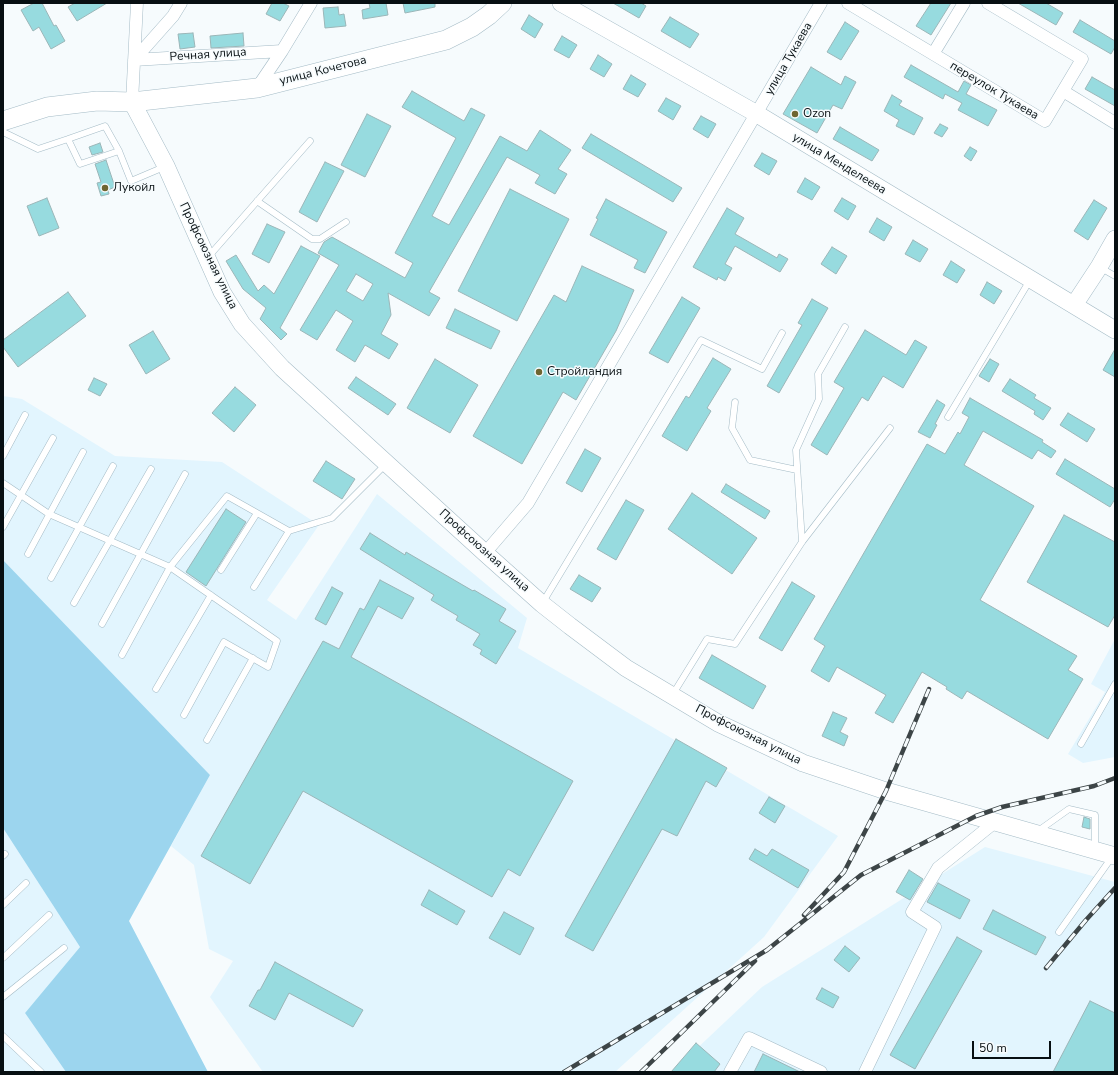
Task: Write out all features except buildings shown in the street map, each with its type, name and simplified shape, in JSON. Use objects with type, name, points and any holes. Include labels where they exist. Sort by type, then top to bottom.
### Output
[{"type":"main road","name":"улица Кочетова","points":[[132,102],[257,88],[446,40],[472,27],[489,15],[502,3]]},
{"type":"main road","name":"улица Менделеева","points":[[561,3],[757,114],[1115,330]]},
{"type":"main road","points":[[3,120],[47,107],[97,101],[132,102]]},
{"type":"main road","name":"Профсоюзная улица","points":[[132,102],[166,166],[222,292],[242,324],[282,368],[542,604],[626,668],[718,723],[803,763],[886,791],[1114,856]]},
{"type":"main road","points":[[1074,305],[1115,239]]},
{"type":"street","points":[[132,102],[137,3]]},
{"type":"street","points":[[134,60],[173,16],[181,3]]},
{"type":"street","points":[[257,88],[282,51],[311,3]]},
{"type":"street","name":"улица Тукаева","points":[[485,553],[528,503],[821,3]]},
{"type":"street","name":"переулок Тукаева","points":[[848,3],[1045,121],[1082,59],[988,3]]},
{"type":"street","points":[[934,54],[964,3]]},
{"type":"street","name":"Речная улица","points":[[134,60],[282,51]]},
{"type":"street","points":[[1063,91],[1115,123]]},
{"type":"street","points":[[865,1072],[935,927],[912,912],[938,868],[995,822]]},
{"type":"street","points":[[730,1072],[749,1038],[821,1072]]},
{"type":"lane","points":[[3,132],[38,149],[104,126],[119,151],[131,181],[166,166]]},
{"type":"lane","points":[[68,139],[80,164],[119,151]]},
{"type":"lane","points":[[206,258],[310,141]]},
{"type":"lane","points":[[257,201],[312,239],[320,239],[346,222]]},
{"type":"lane","points":[[1099,267],[1115,276]]},
{"type":"lane","points":[[948,417],[1031,279]]},
{"type":"lane","points":[[802,542],[796,450],[820,400],[818,374],[845,327]]},
{"type":"lane","points":[[542,604],[701,340],[762,369],[782,334]]},
{"type":"lane","points":[[735,402],[732,428],[750,460],[797,470]]},
{"type":"lane","points":[[3,456],[25,416]]},
{"type":"lane","points":[[672,695],[707,639],[735,644],[802,542],[890,428]]},
{"type":"lane","points":[[3,527],[53,438]]},
{"type":"lane","points":[[28,554],[83,452]]},
{"type":"lane","points":[[254,588],[289,531],[332,518],[387,463]]},
{"type":"lane","points":[[51,578],[113,466]]},
{"type":"lane","points":[[74,603],[151,469]]},
{"type":"lane","points":[[102,624],[185,474]]},
{"type":"lane","points":[[3,483],[49,514],[170,567],[278,641],[268,667],[224,642],[184,715]]},
{"type":"lane","points":[[122,655],[170,567],[227,496],[289,531]]},
{"type":"lane","points":[[222,570],[257,513]]},
{"type":"lane","points":[[156,689],[211,595]]},
{"type":"lane","points":[[207,740],[253,658]]},
{"type":"lane","points":[[1081,744],[1115,684]]},
{"type":"lane","points":[[1035,833],[1069,809],[1096,815],[1095,850]]},
{"type":"lane","points":[[1059,932],[1114,856]]},
{"type":"lane","points":[[3,905],[26,883]]},
{"type":"lane","points":[[3,958],[49,915]]},
{"type":"lane","points":[[3,997],[64,948]]},
{"type":"lane","points":[[3,1036],[41,1072]]},
{"type":"shaded area","points":[[3,396],[22,399],[115,456],[222,462],[319,525],[267,600],[296,620],[377,494],[527,618],[518,648],[838,836],[764,937],[615,1072],[263,1072],[210,997],[233,961],[209,949],[194,865],[171,846],[210,775],[3,560]]},
{"type":"shaded area","points":[[3,560],[210,775],[129,921],[208,1072],[66,1072],[25,1013],[80,947],[3,828]]},
{"type":"shaded area","points":[[1115,639],[1115,757],[1083,763],[1068,754],[1105,692],[1091,684]]},
{"type":"shaded area","points":[[3,828],[80,947],[25,1013],[66,1072],[3,1072]]},
{"type":"shaded area","points":[[985,847],[1115,882],[1115,1072],[672,1072],[762,987]]},
{"type":"railway","points":[[804,915],[844,872],[886,791],[929,689]]},
{"type":"railway","points":[[564,1072],[767,950],[861,875],[976,816],[1002,807],[1094,786],[1115,778]]},
{"type":"railway","points":[[1046,968],[1115,888]]},
{"type":"railway","points":[[641,1072],[755,961]]},
{"type":"place","name":"Ozon","points":[[795,114]]},
{"type":"place","name":"Лукойл","points":[[105,188]]},
{"type":"place","name":"Стройландия","points":[[539,372]]}]
